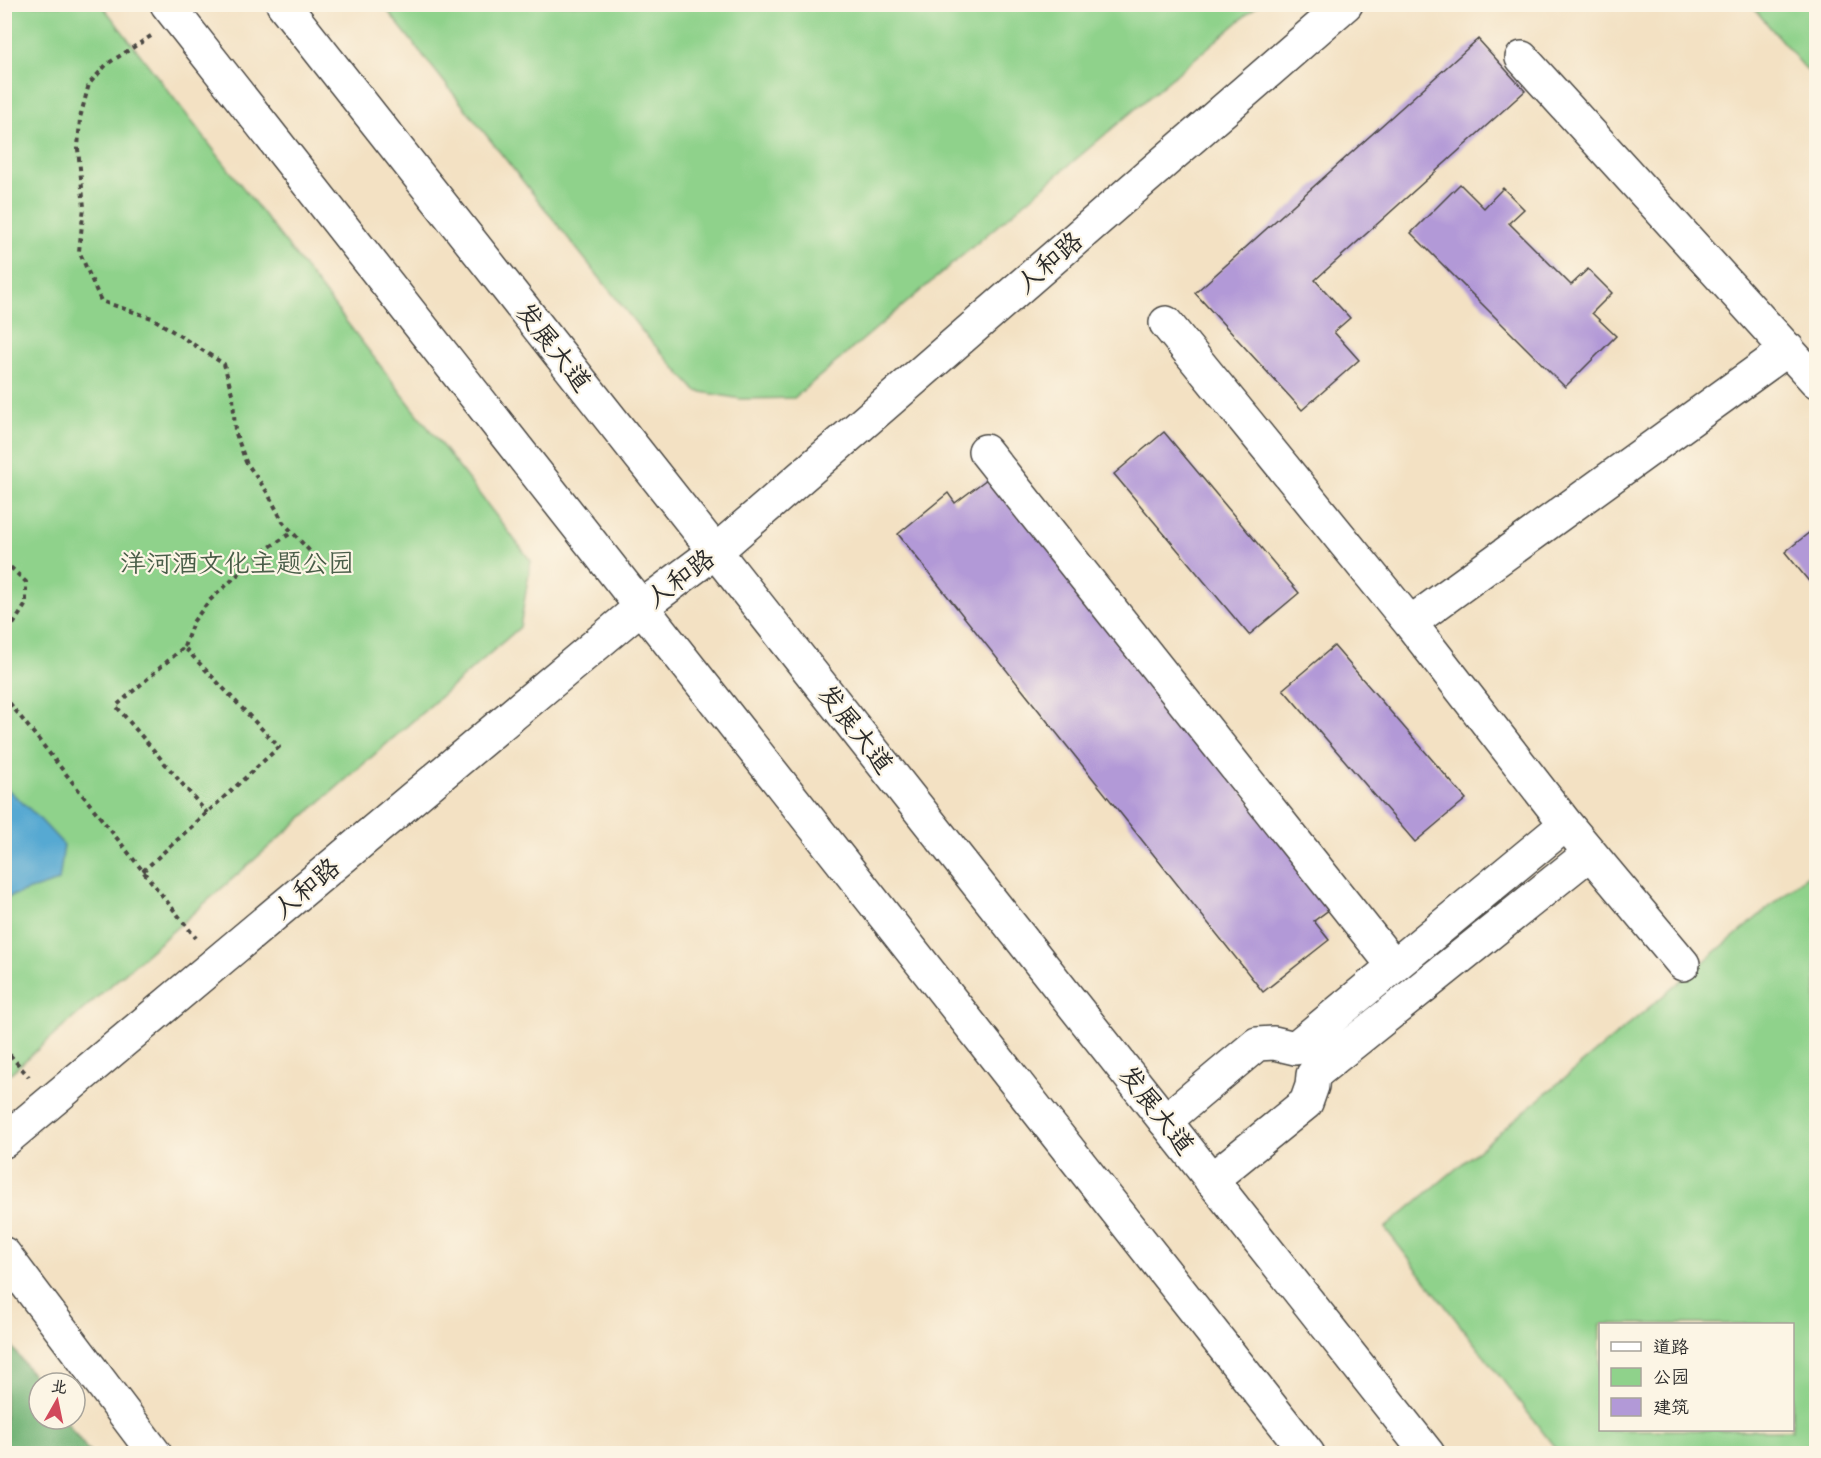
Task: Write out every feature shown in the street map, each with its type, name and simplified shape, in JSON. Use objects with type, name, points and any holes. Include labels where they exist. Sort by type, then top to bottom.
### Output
[{"type":"street","name":"发展大道","points":[[283,4],[1428,1454]]},
{"type":"street","name":"人和路","points":[[4,1141],[641,607],[716,551],[1346,4]]},
{"type":"street","points":[[173,11],[1308,1454]]},
{"type":"street","points":[[1522,58],[1816,381]]},
{"type":"street","points":[[1166,323],[1410,623],[1566,824],[1683,964]]},
{"type":"street","points":[[1410,623],[1788,349]]},
{"type":"street","points":[[985,451],[1393,965]]},
{"type":"street","points":[[1165,1121],[1257,1044],[1274,1043],[1295,1048],[1566,824]]},
{"type":"street","points":[[1211,1180],[1306,1103],[1313,1075],[1590,853]]},
{"type":"street","points":[[4,1254],[155,1454]]},
{"type":"path","points":[[173,11],[107,64],[89,84],[80,118],[78,149],[84,207],[79,252],[101,301],[152,318],[224,364],[233,397],[235,431],[246,462],[267,492],[283,522],[316,558]]},
{"type":"path","points":[[207,813],[116,706],[184,647],[193,622],[209,601],[265,550],[293,532]]},
{"type":"path","points":[[4,561],[26,582],[26,604],[4,639]]},
{"type":"path","points":[[143,871],[279,747],[184,647]]},
{"type":"path","points":[[4,696],[216,963]]},
{"type":"path","points":[[4,1047],[50,1103]]},
{"type":"green space","name":"洋河酒文化主题公园","points":[[5,5],[102,5],[531,561],[520,627],[5,1078]]},
{"type":"green space","points":[[383,5],[1258,5],[794,398],[741,399],[696,391],[642,331]]},
{"type":"green space","points":[[1751,5],[1816,5],[1816,81]]},
{"type":"green space","points":[[1816,868],[1816,1453],[1559,1453],[1385,1228]]},
{"type":"green space","points":[[5,1337],[30,1371],[27,1371],[27,1431],[73,1431],[90,1453],[5,1453]]},
{"type":"water","points":[[4,786],[64,845],[59,881],[8,897],[4,897]]},
{"type":"building","points":[[1478,39],[1525,91],[1315,280],[1350,318],[1334,332],[1359,360],[1302,410],[1195,293]]},
{"type":"building","points":[[1460,184],[1484,208],[1503,188],[1524,209],[1509,223],[1571,285],[1588,269],[1612,293],[1592,313],[1616,336],[1565,387],[1411,233]]},
{"type":"building","points":[[1164,432],[1299,593],[1249,635],[1114,474]]},
{"type":"building","points":[[991,476],[1334,906],[1314,921],[1329,940],[1263,992],[898,534],[948,493],[955,503]]},
{"type":"building","points":[[1816,527],[1816,590],[1785,552]]},
{"type":"building","points":[[1334,646],[1466,799],[1415,842],[1283,689]]}]
